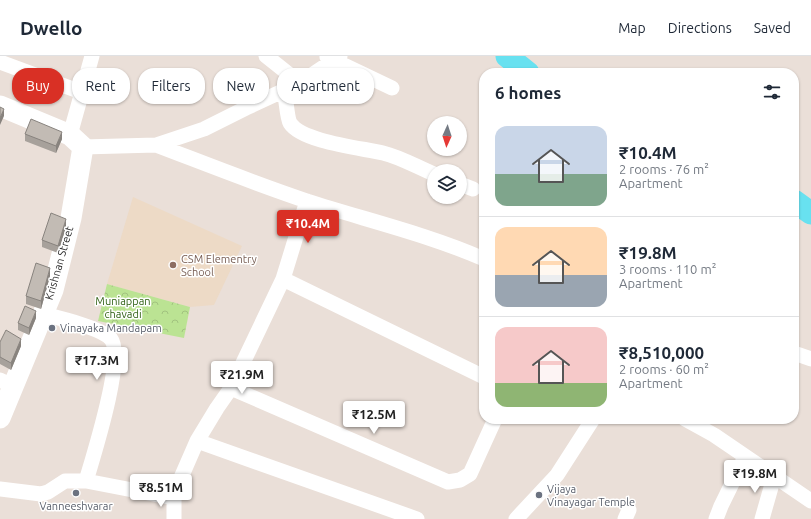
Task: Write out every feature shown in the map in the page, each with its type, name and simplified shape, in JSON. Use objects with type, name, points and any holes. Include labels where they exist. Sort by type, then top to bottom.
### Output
[{"type":"main road","points":[[0,106],[77,141]]},
{"type":"main road","name":"Krishnan Street","points":[[0,418],[7,383],[43,314],[53,290],[71,218],[77,141]]},
{"type":"street","points":[[88,68],[92,56]]},
{"type":"street","points":[[266,56],[281,68]]},
{"type":"street","points":[[319,68],[333,57],[392,88]]},
{"type":"street","points":[[0,62],[72,89]]},
{"type":"street","points":[[156,145],[204,129],[277,93]]},
{"type":"street","points":[[80,104],[77,141],[156,145],[307,201],[454,245],[479,257]]},
{"type":"street","points":[[287,104],[290,123],[298,131],[308,136],[384,153],[427,171]]},
{"type":"street","points":[[174,519],[174,498],[180,480],[197,441],[231,388],[283,279],[307,201]]},
{"type":"street","points":[[283,279],[479,375]]},
{"type":"street","points":[[43,314],[103,332],[111,339],[115,346],[115,358],[105,414],[86,481]]},
{"type":"street","points":[[799,355],[811,359]]},
{"type":"street","points":[[231,388],[448,482],[460,480],[470,474],[493,424]]},
{"type":"street","points":[[516,519],[557,475],[590,424]]},
{"type":"street","points":[[694,424],[714,435],[811,501]]},
{"type":"street","points":[[197,441],[417,519]]},
{"type":"street","points":[[716,519],[745,457]]},
{"type":"street","points":[[762,519],[774,476]]},
{"type":"street","points":[[0,488],[41,494],[48,492],[65,481],[86,481],[174,498]]},
{"type":"shaded area","name":"CSM Elementry School","points":[[133,197],[242,246],[214,305],[190,307],[107,284]]},
{"type":"green space","name":"Muniappan chavadi","points":[[107,284],[190,307],[184,338],[98,321]]},
{"type":"building","points":[[0,107],[4,109],[0,118]]},
{"type":"building","points":[[31,119],[62,132],[56,146],[25,134]]},
{"type":"building","points":[[51,213],[66,219],[58,246],[42,240]]},
{"type":"building","points":[[36,263],[50,268],[41,301],[26,296]]},
{"type":"building","points":[[25,306],[36,311],[29,328],[18,323]]},
{"type":"building","points":[[6,330],[21,339],[11,363],[0,357],[0,342]]},
{"type":"waterway","points":[[507,56],[522,68]]},
{"type":"waterway","points":[[799,205],[811,213]]},
{"type":"place","name":"CSM Elementry School","points":[[173,265]]},
{"type":"place","name":"Vinayaka Mandapam","points":[[52,328]]},
{"type":"place","name":"Vanneeshvarar","points":[[76,493]]},
{"type":"place","name":"Vijaya Vinayagar Temple","points":[[539,495]]}]
